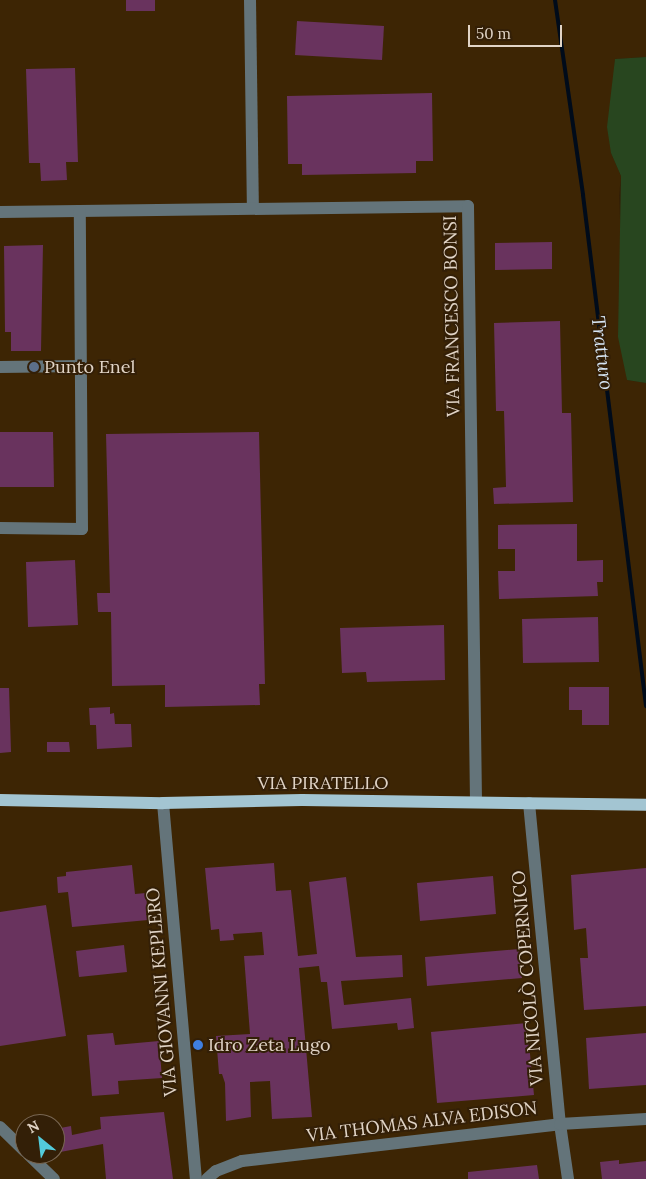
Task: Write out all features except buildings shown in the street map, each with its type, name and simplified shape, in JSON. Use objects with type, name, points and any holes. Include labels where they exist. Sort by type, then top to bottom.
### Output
[{"type":"main road","name":"VIA PIRATELLO","points":[[0,800],[163,803],[302,800],[646,805]]},
{"type":"street","points":[[250,0],[252,208]]},
{"type":"street","name":"VIA FRANCESCO BONSI","points":[[0,212],[468,206],[476,802]]},
{"type":"street","points":[[0,528],[82,529],[80,211]]},
{"type":"street","points":[[0,367],[81,366]]},
{"type":"street","name":"VIA GIOVANNI KEPLERO","points":[[163,803],[196,1179]]},
{"type":"street","name":"VIA NICOLÒ COPERNICO","points":[[529,803],[560,1124],[568,1179]]},
{"type":"street","name":"VIA THOMAS ALVA EDISON","points":[[207,1179],[216,1171],[242,1160],[560,1124],[646,1119]]},
{"type":"street","points":[[0,1127],[15,1141]]},
{"type":"street","points":[[38,1164],[54,1179]]},
{"type":"shaded area","points":[[0,0],[646,0],[646,57],[615,59],[611,153],[621,176],[619,196],[627,380],[646,383],[646,1179],[0,1179]]},
{"type":"green space","points":[[646,57],[646,383],[627,380],[618,337],[621,176],[611,153],[607,127],[615,59]]},
{"type":"waterway","name":"Tratturo","points":[[555,0],[583,195],[646,706]]},
{"type":"place","name":"Punto Enel","points":[[34,367]]},
{"type":"place","name":"Idro Zeta Lugo","points":[[198,1045]]}]
